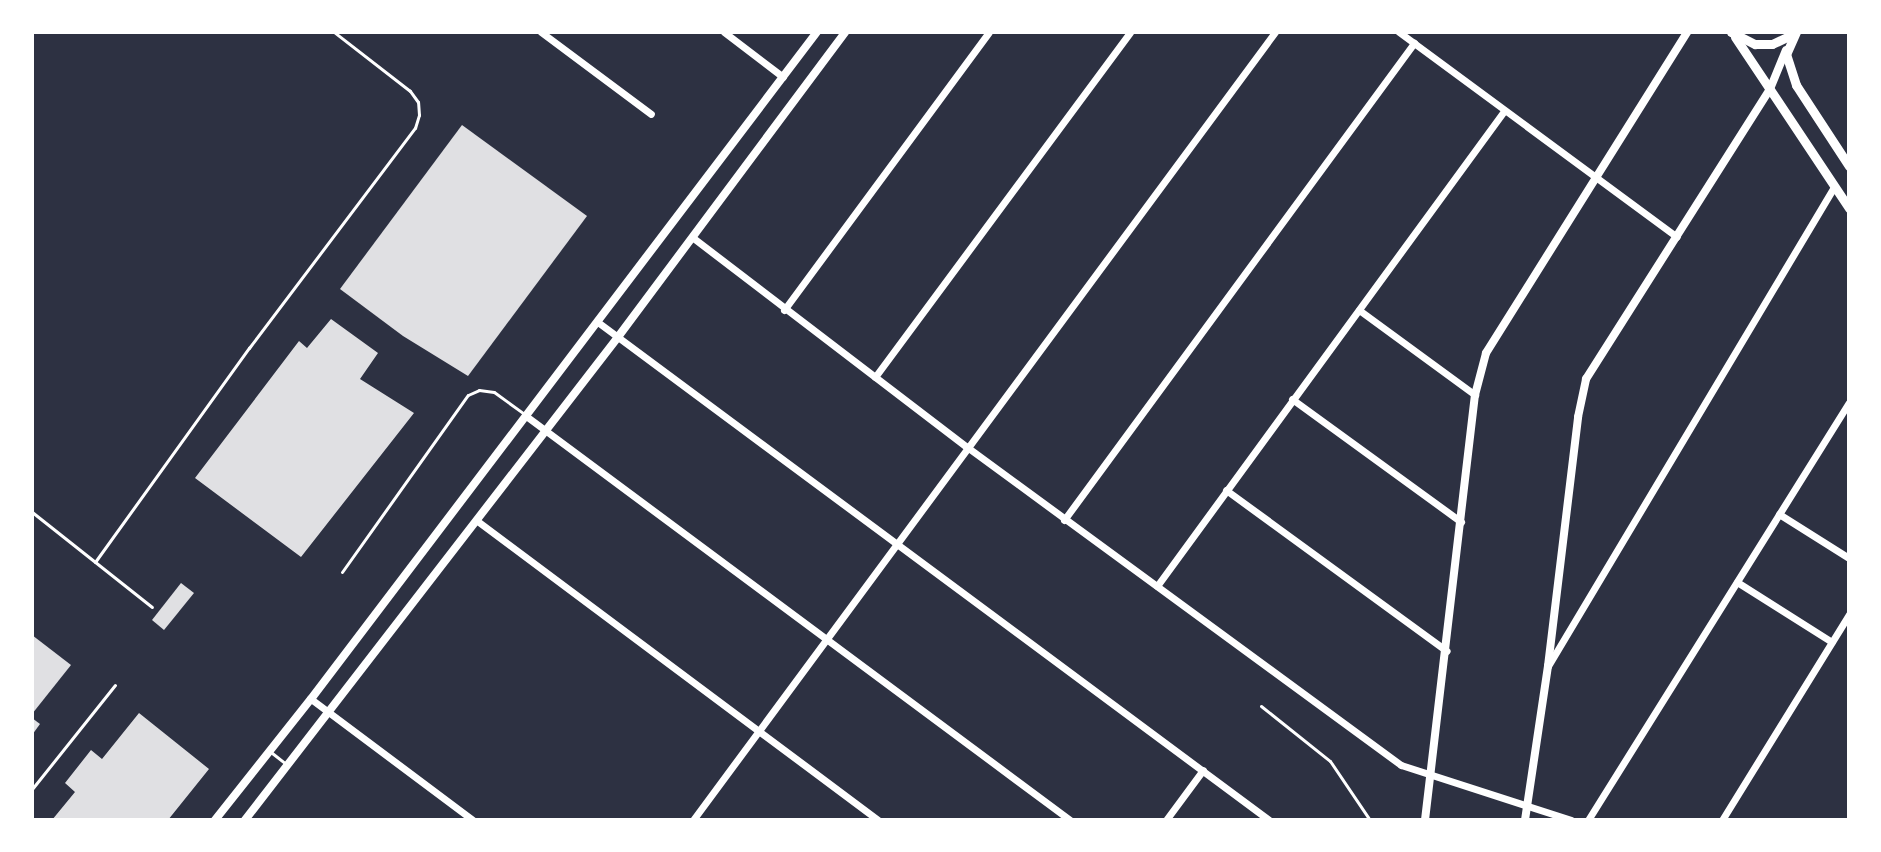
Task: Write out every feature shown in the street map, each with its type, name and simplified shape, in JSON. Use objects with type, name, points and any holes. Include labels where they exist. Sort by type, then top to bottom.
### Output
[{"type":"main road","points":[[1733,35],[1755,44],[1772,44],[1795,32]]},
{"type":"main road","points":[[1795,32],[1787,47],[1787,62],[1796,85],[1849,166]]},
{"type":"main road","points":[[1733,35],[1849,208]]},
{"type":"street","points":[[541,32],[651,114]]},
{"type":"street","points":[[724,32],[783,77]]},
{"type":"street","points":[[215,820],[599,323],[817,32]]},
{"type":"street","points":[[245,820],[618,337],[845,32]]},
{"type":"street","points":[[784,310],[989,32]]},
{"type":"street","points":[[875,377],[1130,32]]},
{"type":"street","points":[[693,820],[1275,32]]},
{"type":"street","points":[[1399,32],[1677,237]]},
{"type":"street","points":[[1425,820],[1475,395],[1486,353],[1687,32]]},
{"type":"street","points":[[1064,520],[1414,43]]},
{"type":"street","points":[[1525,820],[1584,387],[1593,366],[1770,89],[1787,47]]},
{"type":"street","points":[[1157,586],[1504,111]]},
{"type":"street","points":[[1548,666],[1834,187]]},
{"type":"street","points":[[692,237],[1064,520],[1401,765],[1571,820]]},
{"type":"street","points":[[1359,310],[1475,395]]},
{"type":"street","points":[[599,323],[1269,820]]},
{"type":"street","points":[[1292,399],[1461,522]]},
{"type":"street","points":[[1588,820],[1849,403]]},
{"type":"street","points":[[526,416],[1070,820]]},
{"type":"street","points":[[1226,490],[1447,651]]},
{"type":"street","points":[[1779,514],[1849,558]]},
{"type":"street","points":[[476,520],[878,820]]},
{"type":"street","points":[[1737,582],[1832,642]]},
{"type":"street","points":[[1722,820],[1849,614]]},
{"type":"street","points":[[311,699],[473,820]]},
{"type":"street","points":[[1166,820],[1203,770]]},
{"type":"lane","points":[[95,562],[249,348],[415,128],[419,115],[418,102],[410,91],[334,32]]},
{"type":"lane","points":[[342,572],[468,395],[479,390],[494,392],[526,416]]},
{"type":"lane","points":[[32,512],[152,607]]},
{"type":"lane","points":[[32,789],[115,685]]},
{"type":"lane","points":[[1261,706],[1330,761],[1370,820]]},
{"type":"lane","points":[[269,751],[288,766]]},
{"type":"building","points":[[462,125],[587,216],[468,376],[403,336],[340,289]]},
{"type":"building","points":[[331,319],[378,353],[360,379],[414,413],[301,557],[195,478],[299,341],[307,348]]},
{"type":"building","points":[[181,583],[194,593],[164,630],[152,620]]},
{"type":"building","points":[[32,635],[71,665],[32,714]]},
{"type":"building","points":[[139,713],[209,769],[168,820],[52,820],[75,792],[65,783],[91,750],[102,759]]},
{"type":"building","points":[[32,718],[40,724],[32,735]]}]
